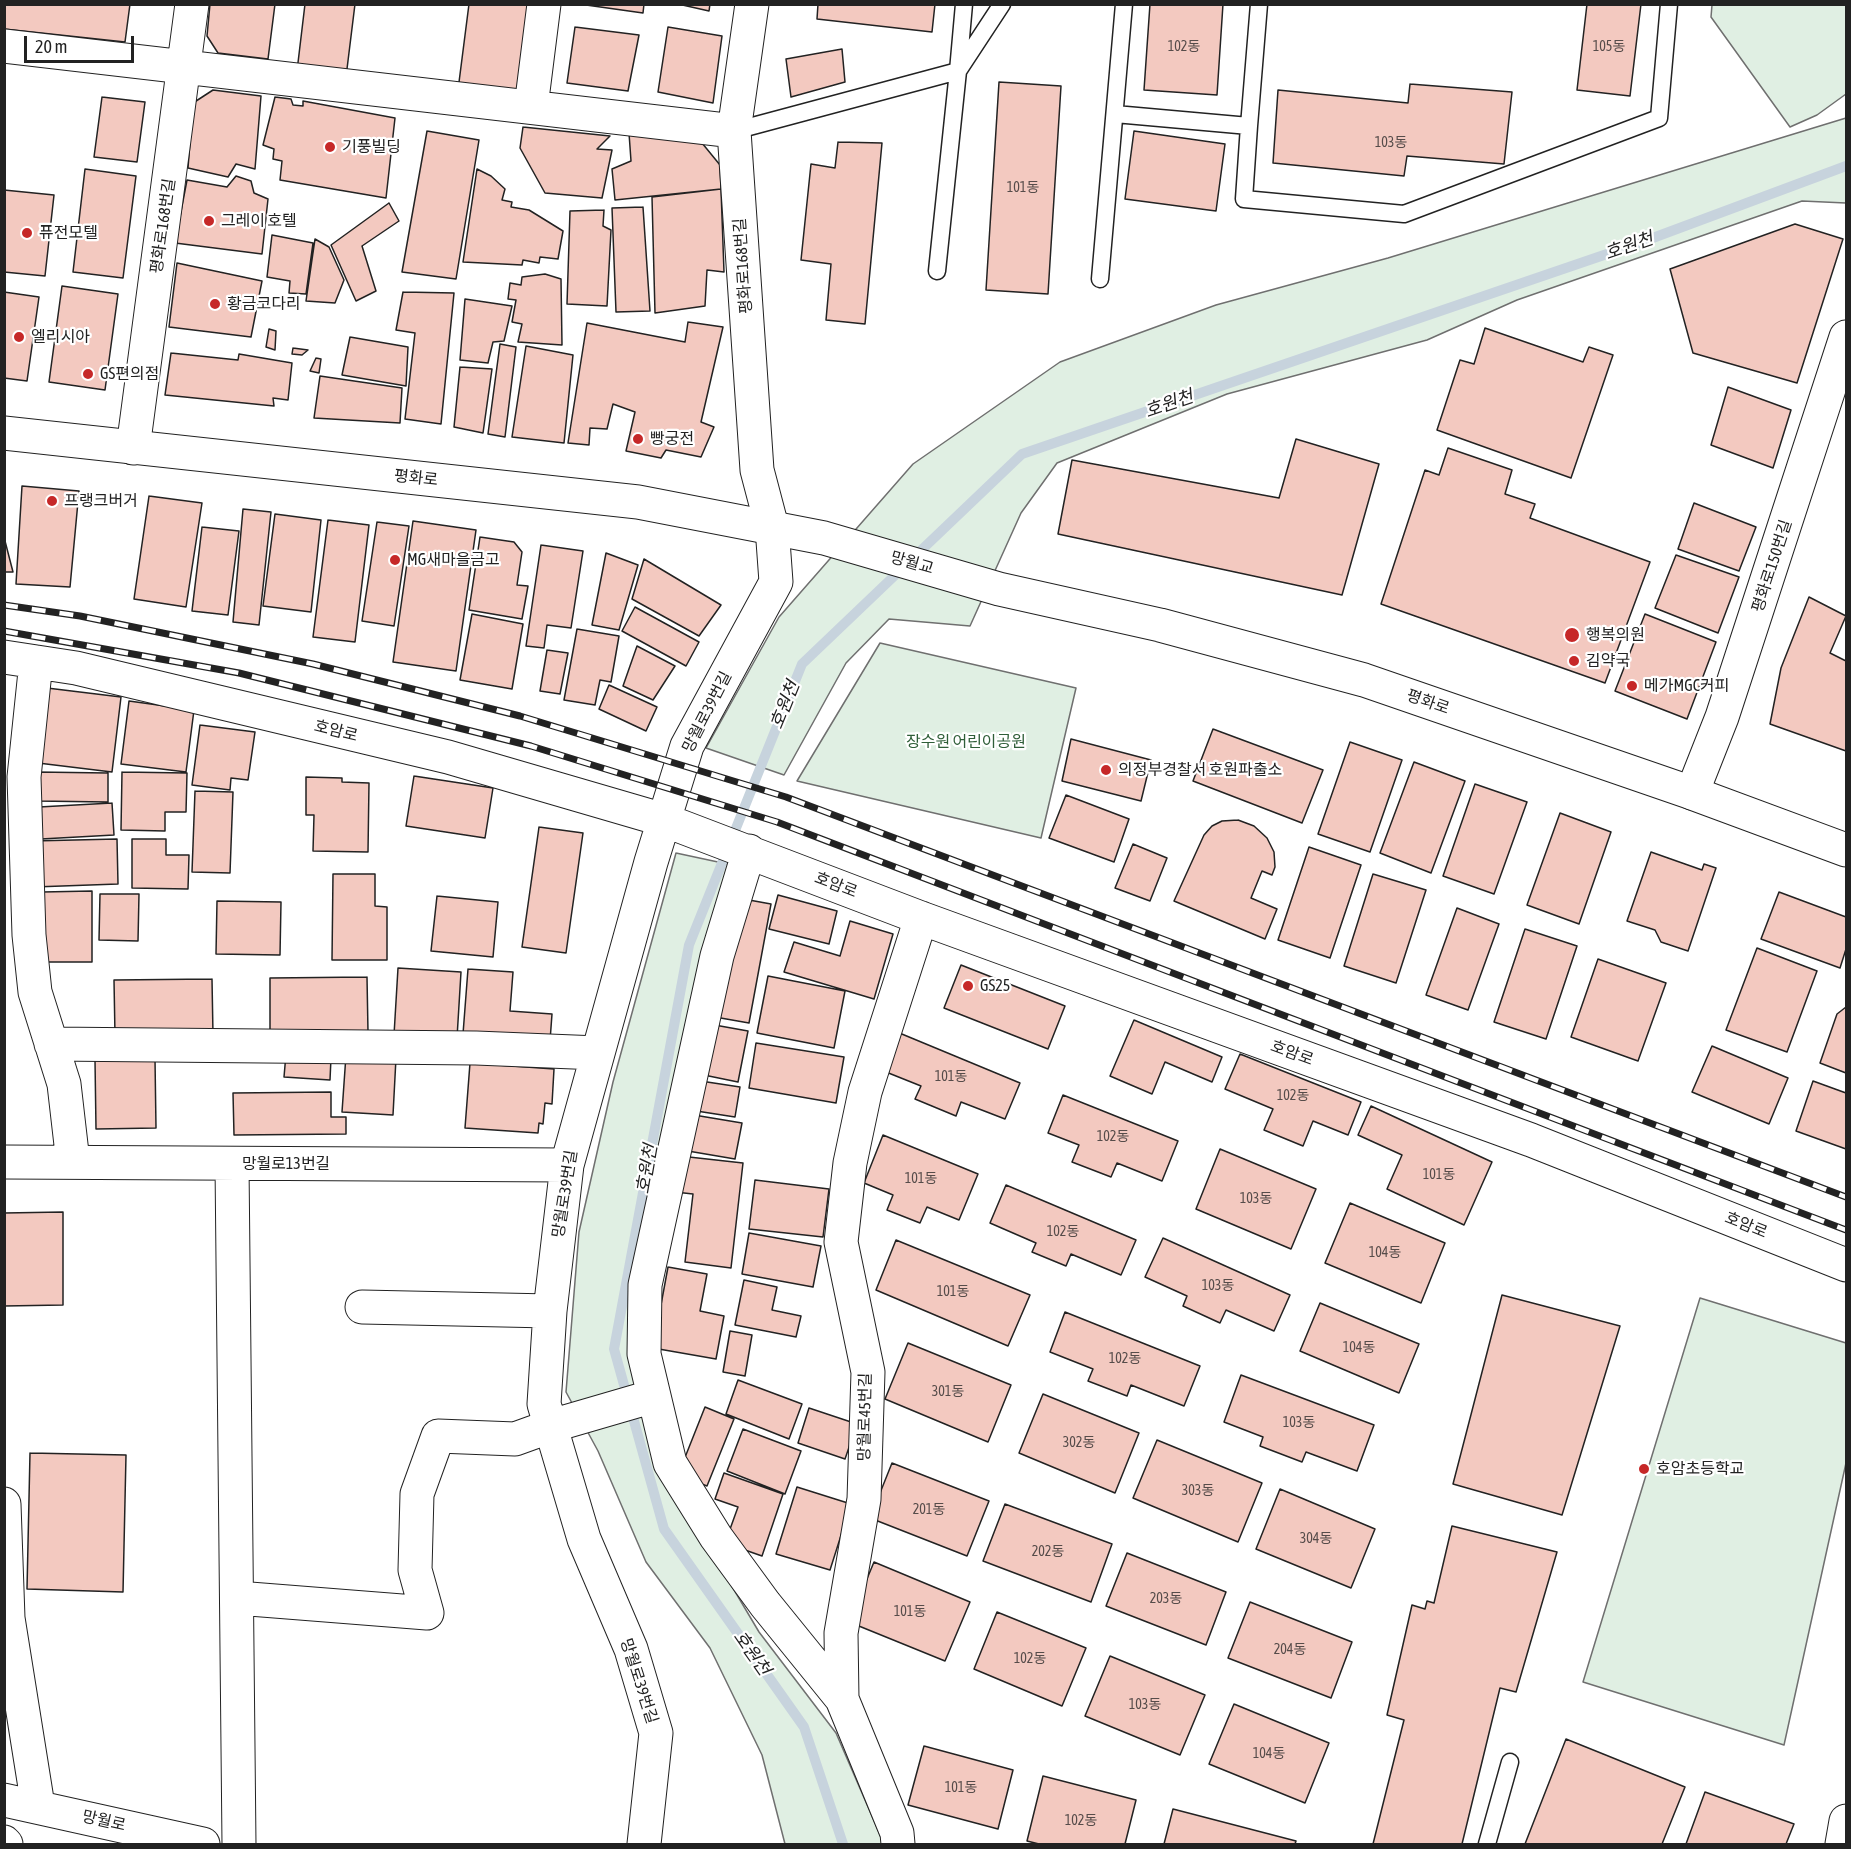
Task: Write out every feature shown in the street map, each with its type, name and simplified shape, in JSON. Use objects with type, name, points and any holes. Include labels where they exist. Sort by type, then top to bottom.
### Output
[{"type":"street","name":"평화로168번길","points":[[133,448],[192,4]]},
{"type":"street","points":[[531,107],[544,4]]},
{"type":"street","name":"평화로168번길","points":[[752,4],[734,131],[757,470],[772,527]]},
{"type":"street","points":[[4,46],[734,131]]},
{"type":"street","name":"평화로150번길","points":[[1692,793],[1722,717],[1846,337]]},
{"type":"street","name":"평화로","points":[[4,433],[638,502],[824,538]]},
{"type":"street","name":"망월로39번길","points":[[644,1845],[656,1733],[631,1649],[584,1539],[544,1404],[550,1311],[567,1165],[598,1053],[687,746],[776,582],[772,527]]},
{"type":"street","name":"망월교","points":[[824,538],[999,589]]},
{"type":"street","name":"평화로","points":[[999,589],[1160,625],[1364,680],[1692,793],[1846,850]]},
{"type":"street","points":[[20,659],[27,888],[35,992],[64,1083],[73,1162]]},
{"type":"street","name":"호암로","points":[[20,659],[76,668],[447,757],[664,820],[921,918],[1531,1140],[1846,1265]]},
{"type":"street","points":[[742,849],[645,1285],[644,1354],[670,1463],[692,1499],[765,1604],[842,1699]]},
{"type":"street","name":"망월로45번길","points":[[898,1845],[897,1833],[842,1699],[841,1633],[864,1499],[868,1372],[841,1242],[850,1163],[865,1092],[921,918]]},
{"type":"street","points":[[51,1044],[476,1047],[598,1053]]},
{"type":"street","name":"망월로13번길","points":[[4,1162],[567,1165]]},
{"type":"street","points":[[232,1164],[239,1845]]},
{"type":"street","points":[[362,1307],[550,1311]]},
{"type":"street","points":[[237,1598],[427,1613],[415,1570],[417,1494],[438,1436],[515,1439],[654,1396]]},
{"type":"street","points":[[4,1504],[8,1618],[38,1806]]},
{"type":"street","name":"망월로","points":[[4,1800],[203,1845]]},
{"type":"lane","points":[[937,272],[964,4]]},
{"type":"lane","points":[[734,131],[958,71],[1002,4]]},
{"type":"lane","points":[[1100,279],[1124,4]]},
{"type":"lane","points":[[1259,4],[1244,199],[1404,214],[1659,118],[1669,4]]},
{"type":"lane","points":[[1115,114],[1249,126]]},
{"type":"lane","points":[[1487,1845],[1510,1762]]},
{"type":"green space","points":[[1712,5],[1846,5],[1846,94],[1817,115],[1790,127],[1711,17]]},
{"type":"green space","points":[[1846,118],[1846,203],[1802,201],[1517,300],[1427,340],[1227,394],[1057,463],[1021,513],[970,626],[889,619],[846,663],[784,775],[706,748],[779,617],[913,464],[1060,362],[1216,305],[1388,258]]},
{"type":"green space","name":"장수원 어린이공원","points":[[880,643],[1076,688],[1041,838],[797,781]]},
{"type":"green space","points":[[676,853],[732,865],[631,1322],[708,1546],[759,1632],[836,1733],[882,1844],[785,1844],[762,1755],[710,1648],[646,1562],[598,1451],[566,1392],[579,1232],[613,1082]]},
{"type":"green space","points":[[1700,1298],[1846,1343],[1846,1463],[1784,1745],[1583,1682]]},
{"type":"building","points":[[4,4],[130,4],[125,42],[4,29]]},
{"type":"building","points":[[210,4],[275,4],[268,59],[218,53],[207,36]]},
{"type":"building","points":[[305,4],[355,4],[346,77],[297,71]]},
{"type":"building","points":[[469,4],[535,4],[523,97],[458,90]]},
{"type":"building","points":[[579,4],[644,4],[643,13]]},
{"type":"building","points":[[678,4],[710,4],[709,11]]},
{"type":"building","points":[[818,4],[935,4],[932,32],[817,19]]},
{"type":"building","points":[[1150,4],[1223,4],[1217,95],[1144,90]]},
{"type":"building","points":[[1587,4],[1641,4],[1630,96],[1577,90]]},
{"type":"building","points":[[575,27],[639,35],[628,91],[567,83]]},
{"type":"building","points":[[668,27],[722,36],[713,103],[658,92]]},
{"type":"building","points":[[842,49],[845,82],[791,97],[786,59]]},
{"type":"building","points":[[999,82],[1061,86],[1048,294],[986,290]]},
{"type":"building","points":[[1410,84],[1512,92],[1504,164],[1407,156],[1404,176],[1273,163],[1278,90],[1408,103]]},
{"type":"building","points":[[213,90],[261,96],[255,169],[236,164],[228,177],[188,168],[193,103]]},
{"type":"building","points":[[102,97],[145,102],[137,162],[94,157]]},
{"type":"building","name":"기풍빌딩","points":[[275,97],[291,99],[293,105],[303,106],[303,101],[395,118],[386,198],[280,180],[282,161],[273,159],[274,149],[263,145]]},
{"type":"building","points":[[523,127],[610,136],[597,149],[612,150],[602,198],[545,193],[520,148]]},
{"type":"building","points":[[427,131],[479,140],[456,279],[402,272]]},
{"type":"building","points":[[1134,131],[1225,144],[1216,211],[1125,199]]},
{"type":"building","points":[[629,133],[702,143],[720,165],[721,189],[615,200],[612,169],[631,161]]},
{"type":"building","points":[[838,142],[882,143],[865,324],[826,320],[831,264],[801,260],[811,164],[835,168]]},
{"type":"building","points":[[85,169],[136,176],[123,278],[73,272]]},
{"type":"building","points":[[477,169],[491,176],[505,189],[502,200],[512,202],[511,207],[529,210],[563,231],[558,259],[540,257],[539,263],[523,260],[522,265],[463,262]]},
{"type":"building","points":[[236,176],[251,181],[254,193],[268,199],[262,254],[175,243],[187,180],[227,187]]},
{"type":"building","points":[[721,189],[724,272],[707,270],[705,306],[655,313],[652,197]]},
{"type":"building","name":"퓨전모텔","points":[[4,190],[54,195],[45,276],[4,272]]},
{"type":"building","points":[[389,203],[399,221],[362,246],[376,291],[356,301],[331,245]]},
{"type":"building","points":[[643,207],[650,311],[616,312],[612,208]]},
{"type":"building","points":[[604,210],[603,226],[611,230],[607,306],[567,304],[570,211]]},
{"type":"building","points":[[1795,224],[1843,239],[1797,383],[1693,353],[1670,269]]},
{"type":"building","points":[[272,235],[313,243],[306,294],[289,293],[290,281],[267,277]]},
{"type":"building","points":[[315,239],[329,247],[344,280],[335,303],[306,301]]},
{"type":"building","name":"황금코다리","points":[[177,263],[262,281],[251,337],[169,327]]},
{"type":"building","points":[[545,274],[561,279],[562,345],[518,342],[522,324],[512,322],[516,300],[508,299],[510,283],[521,285],[522,277]]},
{"type":"building","points":[[62,286],[118,294],[105,390],[49,382]]},
{"type":"building","name":"엘리시아","points":[[4,292],[39,297],[27,381],[4,378]]},
{"type":"building","points":[[403,292],[454,293],[441,424],[405,419],[415,333],[396,330]]},
{"type":"building","points":[[465,299],[512,306],[504,341],[493,342],[488,363],[460,360]]},
{"type":"building","points":[[688,322],[723,327],[701,422],[714,427],[701,457],[666,450],[661,458],[626,451],[635,412],[613,404],[607,429],[590,428],[589,445],[568,443],[587,323],[685,342]]},
{"type":"building","points":[[1485,328],[1583,362],[1589,347],[1613,355],[1571,478],[1437,430],[1460,360],[1474,364]]},
{"type":"building","points":[[269,329],[276,331],[275,350],[266,347]]},
{"type":"building","points":[[350,337],[408,347],[406,386],[342,375]]},
{"type":"building","points":[[500,344],[516,347],[505,437],[488,434]]},
{"type":"building","points":[[526,346],[573,355],[564,443],[512,437]]},
{"type":"building","points":[[293,348],[308,350],[302,355],[292,354]]},
{"type":"building","points":[[171,353],[238,360],[239,354],[292,363],[288,400],[273,398],[274,406],[165,395]]},
{"type":"building","points":[[316,358],[321,359],[319,373],[310,371]]},
{"type":"building","points":[[460,367],[492,369],[483,433],[454,427]]},
{"type":"building","points":[[320,376],[402,388],[400,423],[314,418]]},
{"type":"building","points":[[1728,387],[1791,410],[1773,468],[1711,445]]},
{"type":"building","points":[[1296,439],[1379,464],[1342,595],[1058,534],[1072,460],[1279,498]]},
{"type":"building","points":[[1448,448],[1512,470],[1505,494],[1535,504],[1530,518],[1650,562],[1605,683],[1381,604],[1425,470],[1439,475]]},
{"type":"building","points":[[22,486],[79,491],[70,587],[16,584]]},
{"type":"building","points":[[149,496],[202,503],[186,607],[134,599]]},
{"type":"building","points":[[1694,503],[1756,527],[1739,571],[1678,549]]},
{"type":"building","points":[[243,509],[271,512],[259,625],[233,622]]},
{"type":"building","points":[[275,514],[321,520],[311,612],[263,606]]},
{"type":"building","points":[[328,520],[369,525],[355,642],[313,637]]},
{"type":"building","points":[[413,521],[476,530],[456,671],[393,662]]},
{"type":"building","points":[[377,522],[409,526],[394,626],[362,621]]},
{"type":"building","points":[[202,527],[239,531],[228,615],[192,611]]},
{"type":"building","points":[[480,537],[514,542],[522,552],[517,585],[528,586],[522,619],[469,610]]},
{"type":"building","points":[[5,541],[13,572],[4,572]]},
{"type":"building","points":[[541,545],[583,551],[571,628],[547,625],[544,648],[526,646]]},
{"type":"building","points":[[606,553],[638,565],[619,630],[592,625]]},
{"type":"building","points":[[1676,555],[1739,577],[1718,633],[1655,608]]},
{"type":"building","points":[[644,559],[721,605],[699,636],[632,599]]},
{"type":"building","points":[[1809,597],[1846,616],[1830,653],[1846,661],[1846,751],[1770,724],[1781,668]]},
{"type":"building","points":[[635,607],[699,642],[686,666],[622,631]]},
{"type":"building","points":[[472,614],[523,624],[512,689],[460,680]]},
{"type":"building","points":[[1645,614],[1716,642],[1687,719],[1615,691]]},
{"type":"building","points":[[577,629],[619,636],[611,682],[600,680],[595,705],[564,700]]},
{"type":"building","points":[[637,646],[675,666],[653,700],[623,686]]},
{"type":"building","points":[[547,650],[568,653],[560,694],[540,691]]},
{"type":"building","points":[[609,685],[657,707],[646,731],[599,709]]},
{"type":"building","points":[[47,688],[121,697],[112,772],[38,763]]},
{"type":"building","points":[[129,701],[194,710],[186,772],[121,764]]},
{"type":"building","points":[[200,725],[255,732],[248,780],[231,778],[230,790],[192,785]]},
{"type":"building","points":[[1213,729],[1323,770],[1302,823],[1193,781]]},
{"type":"building","name":"의정부경찰서 호원파출소","points":[[1071,739],[1151,760],[1141,801],[1062,781]]},
{"type":"building","points":[[1350,742],[1402,760],[1370,852],[1318,834]]},
{"type":"building","points":[[1414,762],[1465,781],[1431,873],[1380,853]]},
{"type":"building","points":[[36,772],[108,773],[108,802],[36,801]]},
{"type":"building","points":[[122,772],[187,773],[186,812],[165,812],[165,831],[121,830]]},
{"type":"building","points":[[414,776],[493,788],[485,838],[406,826]]},
{"type":"building","points":[[306,777],[342,778],[342,782],[369,783],[368,852],[313,851],[314,815],[306,815]]},
{"type":"building","points":[[1475,784],[1527,802],[1494,894],[1443,876]]},
{"type":"building","points":[[195,791],[233,792],[230,873],[192,872]]},
{"type":"building","points":[[1066,795],[1129,819],[1114,862],[1049,838]]},
{"type":"building","points":[[112,803],[114,835],[41,839],[39,807]]},
{"type":"building","points":[[1560,813],[1611,832],[1579,924],[1527,905]]},
{"type":"building","points":[[1238,820],[1254,826],[1267,838],[1274,852],[1275,867],[1272,875],[1262,871],[1251,898],[1277,909],[1265,939],[1174,901],[1204,835],[1212,826],[1222,821]]},
{"type":"building","points":[[539,827],[583,833],[566,953],[522,947]]},
{"type":"building","points":[[117,839],[118,884],[34,887],[32,841]]},
{"type":"building","points":[[132,839],[166,839],[166,855],[189,855],[188,889],[132,888]]},
{"type":"building","points":[[1133,844],[1167,858],[1150,901],[1115,888]]},
{"type":"building","points":[[1309,847],[1361,865],[1330,958],[1278,940]]},
{"type":"building","points":[[1651,852],[1702,870],[1704,864],[1716,868],[1688,951],[1661,942],[1655,930],[1627,921]]},
{"type":"building","points":[[333,874],[375,874],[375,906],[387,907],[387,960],[332,960]]},
{"type":"building","points":[[1373,874],[1426,890],[1396,983],[1344,966]]},
{"type":"building","points":[[92,891],[92,962],[42,962],[42,892]]},
{"type":"building","points":[[1779,892],[1846,917],[1846,949],[1840,968],[1761,939]]},
{"type":"building","points":[[100,894],[139,894],[138,941],[99,940]]},
{"type":"building","points":[[778,895],[837,911],[829,944],[769,929]]},
{"type":"building","points":[[437,896],[498,902],[493,957],[431,951]]},
{"type":"building","points":[[738,898],[771,904],[749,1023],[715,1017]]},
{"type":"building","points":[[217,901],[281,902],[280,955],[216,954]]},
{"type":"building","points":[[1457,908],[1499,924],[1468,1010],[1426,995]]},
{"type":"building","points":[[850,921],[893,934],[874,999],[784,972],[794,942],[840,956]]},
{"type":"building","points":[[1525,929],[1577,946],[1546,1039],[1494,1022]]},
{"type":"building","points":[[1757,948],[1817,971],[1787,1052],[1726,1030]]},
{"type":"building","points":[[1598,959],[1666,983],[1638,1061],[1571,1037]]},
{"type":"building","points":[[961,965],[1065,1006],[1048,1049],[944,1008]]},
{"type":"building","points":[[398,968],[461,972],[457,1038],[394,1035]]},
{"type":"building","points":[[468,969],[513,972],[510,1011],[552,1014],[550,1041],[463,1034]]},
{"type":"building","points":[[768,976],[845,991],[834,1048],[757,1033]]},
{"type":"building","points":[[367,977],[368,1032],[270,1034],[270,978]]},
{"type":"building","points":[[212,979],[213,1035],[115,1036],[114,980]]},
{"type":"building","points":[[1846,1007],[1846,1073],[1820,1063],[1837,1014]]},
{"type":"building","points":[[1134,1020],[1222,1057],[1212,1082],[1165,1062],[1152,1094],[1110,1076]]},
{"type":"building","points":[[709,1024],[748,1031],[738,1082],[699,1074]]},
{"type":"building","points":[[897,1032],[1020,1083],[1005,1119],[961,1102],[956,1116],[915,1099],[921,1086],[881,1070]]},
{"type":"building","points":[[756,1043],[844,1057],[836,1103],[749,1088]]},
{"type":"building","points":[[1712,1046],[1788,1078],[1769,1124],[1692,1092]]},
{"type":"building","points":[[286,1054],[331,1058],[330,1080],[284,1077]]},
{"type":"building","points":[[1240,1054],[1361,1102],[1348,1135],[1313,1121],[1303,1146],[1264,1130],[1273,1109],[1225,1089]]},
{"type":"building","points":[[346,1055],[396,1058],[393,1115],[342,1112]]},
{"type":"building","points":[[155,1059],[156,1128],[96,1129],[95,1060]]},
{"type":"building","points":[[470,1063],[554,1069],[552,1104],[545,1103],[543,1124],[539,1123],[538,1133],[465,1128]]},
{"type":"building","points":[[694,1080],[740,1087],[735,1117],[690,1110]]},
{"type":"building","points":[[1813,1081],[1846,1093],[1846,1149],[1796,1131]]},
{"type":"building","points":[[331,1092],[331,1117],[346,1117],[346,1134],[234,1135],[233,1093]]},
{"type":"building","points":[[1063,1095],[1178,1141],[1162,1181],[1117,1163],[1111,1177],[1072,1162],[1079,1145],[1048,1133]]},
{"type":"building","points":[[1371,1106],[1492,1162],[1464,1225],[1387,1189],[1402,1155],[1358,1135]]},
{"type":"building","points":[[688,1114],[742,1123],[735,1159],[682,1150]]},
{"type":"building","points":[[883,1135],[978,1174],[959,1220],[927,1207],[920,1223],[887,1210],[893,1195],[864,1183]]},
{"type":"building","points":[[1220,1149],[1316,1189],[1291,1249],[1196,1209]]},
{"type":"building","points":[[680,1156],[743,1163],[731,1268],[685,1262],[693,1194],[675,1192]]},
{"type":"building","points":[[755,1180],[829,1189],[823,1237],[749,1229]]},
{"type":"building","points":[[1006,1185],[1136,1240],[1121,1275],[1071,1254],[1066,1266],[1032,1252],[1036,1243],[990,1223]]},
{"type":"building","points":[[1350,1203],[1445,1243],[1421,1303],[1325,1263]]},
{"type":"building","points":[[63,1212],[63,1305],[4,1306],[4,1213]]},
{"type":"building","points":[[749,1233],[821,1246],[813,1287],[742,1274]]},
{"type":"building","points":[[1163,1238],[1290,1295],[1274,1331],[1226,1310],[1220,1323],[1183,1306],[1187,1296],[1145,1277]]},
{"type":"building","points":[[896,1240],[1030,1295],[1008,1346],[876,1290]]},
{"type":"building","points":[[668,1267],[707,1274],[700,1311],[724,1316],[716,1359],[653,1348]]},
{"type":"building","points":[[744,1280],[777,1287],[772,1310],[801,1316],[796,1337],[735,1325]]},
{"type":"building","points":[[1502,1295],[1620,1326],[1562,1515],[1453,1484]]},
{"type":"building","points":[[1320,1303],[1419,1344],[1399,1393],[1300,1351]]},
{"type":"building","points":[[1065,1312],[1200,1366],[1184,1406],[1131,1385],[1127,1396],[1088,1381],[1093,1369],[1050,1352]]},
{"type":"building","points":[[730,1331],[752,1335],[745,1376],[723,1372]]},
{"type":"building","points":[[908,1343],[1011,1385],[988,1442],[885,1399]]},
{"type":"building","points":[[1241,1375],[1374,1425],[1357,1471],[1306,1452],[1302,1462],[1260,1446],[1263,1437],[1224,1422]]},
{"type":"building","points":[[738,1380],[802,1404],[789,1439],[726,1414]]},
{"type":"building","points":[[1043,1394],[1139,1433],[1115,1493],[1019,1453]]},
{"type":"building","points":[[705,1407],[734,1419],[707,1486],[678,1475]]},
{"type":"building","points":[[809,1408],[857,1424],[845,1459],[798,1443]]},
{"type":"building","points":[[743,1429],[801,1451],[785,1494],[727,1471]]},
{"type":"building","points":[[1157,1440],[1262,1483],[1238,1542],[1133,1498]]},
{"type":"building","points":[[30,1453],[126,1455],[123,1592],[27,1589]]},
{"type":"building","points":[[892,1463],[989,1501],[967,1556],[870,1518]]},
{"type":"building","points":[[724,1473],[783,1494],[762,1556],[725,1543],[738,1507],[715,1499]]},
{"type":"building","points":[[797,1487],[851,1504],[830,1570],[776,1554]]},
{"type":"building","points":[[1280,1489],[1375,1529],[1351,1588],[1256,1549]]},
{"type":"building","points":[[1005,1504],[1112,1544],[1091,1602],[983,1561]]},
{"type":"building","points":[[1452,1526],[1557,1552],[1516,1692],[1500,1688],[1462,1844],[1373,1844],[1404,1720],[1387,1715],[1412,1605],[1425,1609],[1427,1601],[1434,1603]]},
{"type":"building","points":[[1127,1553],[1226,1592],[1206,1645],[1106,1606]]},
{"type":"building","points":[[874,1562],[970,1602],[945,1661],[849,1622]]},
{"type":"building","points":[[1250,1602],[1352,1642],[1331,1698],[1228,1658]]},
{"type":"building","points":[[997,1612],[1086,1648],[1062,1706],[974,1669]]},
{"type":"building","points":[[1110,1656],[1205,1695],[1180,1755],[1085,1716]]},
{"type":"building","points":[[1234,1704],[1329,1743],[1305,1803],[1209,1764]]},
{"type":"building","points":[[1566,1739],[1685,1787],[1662,1844],[1525,1844]]},
{"type":"building","points":[[924,1746],[1013,1770],[998,1829],[908,1805]]},
{"type":"building","points":[[1043,1776],[1136,1800],[1125,1844],[1039,1844],[1027,1841]]},
{"type":"building","points":[[1705,1792],[1794,1824],[1786,1844],[1686,1844]]},
{"type":"building","points":[[1173,1809],[1296,1841],[1295,1844],[1164,1844]]},
{"type":"waterway","name":"호원천","points":[[843,1844],[804,1727],[664,1529],[614,1349],[689,945],[802,664],[1022,454],[1642,242],[1846,166]]},
{"type":"railway","points":[[4,605],[80,616],[313,664],[520,716],[786,797],[1846,1197]]},
{"type":"railway","points":[[4,631],[239,673],[531,746],[777,822],[1846,1230]]},
{"type":"place","name":"기풍빌딩","points":[[330,147]]},
{"type":"place","name":"그레이 호텔","points":[[209,221]]},
{"type":"place","name":"퓨전모텔","points":[[27,233]]},
{"type":"place","name":"황금코다리","points":[[215,304]]},
{"type":"place","name":"엘리시아","points":[[19,337]]},
{"type":"place","name":"GS편의점","points":[[88,374]]},
{"type":"place","name":"빵궁전","points":[[638,439]]},
{"type":"place","name":"프랭크버거","points":[[52,501]]},
{"type":"place","name":"MG새마을금고","points":[[395,560]]},
{"type":"place","name":"행복의원","points":[[1572,635]]},
{"type":"place","name":"김약국","points":[[1574,661]]},
{"type":"place","name":"메가MGC커피","points":[[1632,686]]},
{"type":"place","name":"의정부경찰서 호원파출소","points":[[1106,770]]},
{"type":"place","name":"GS25","points":[[968,986]]},
{"type":"place","name":"호암초등학교","points":[[1644,1469]]}]
